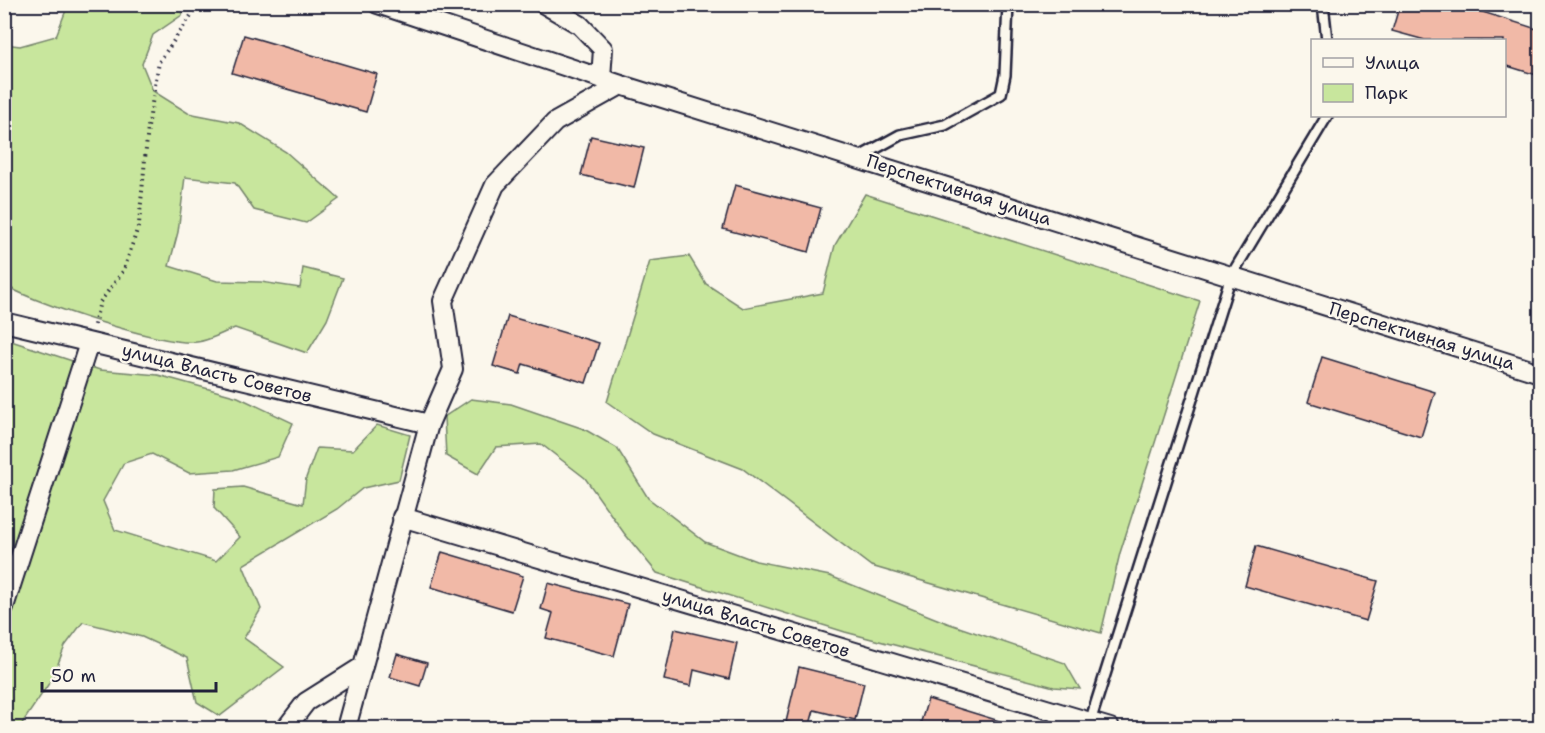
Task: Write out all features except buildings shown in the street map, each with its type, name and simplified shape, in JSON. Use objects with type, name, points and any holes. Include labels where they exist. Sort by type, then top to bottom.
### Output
[{"type":"street","name":"Перспективная улица","points":[[378,4],[621,85],[1540,374]]},
{"type":"street","points":[[544,4],[580,25],[603,49],[602,78]]},
{"type":"street","points":[[346,729],[429,424],[453,369],[443,301],[495,185],[555,122],[621,85]]},
{"type":"street","name":"улица Власть Советов","points":[[4,322],[429,424]]},
{"type":"street","points":[[4,607],[89,343]]},
{"type":"street","name":"улица Власть Советов","points":[[402,517],[1110,729]]},
{"type":"street","points":[[286,729],[306,702],[363,666]]},
{"type":"lane","points":[[858,158],[900,135],[945,125],[1001,94],[1005,75],[1008,4]]},
{"type":"lane","points":[[1323,4],[1327,39]]},
{"type":"lane","points":[[1090,722],[1231,276],[1325,117]]},
{"type":"path","points":[[89,343],[100,302],[124,270],[139,224],[148,127],[159,62],[199,4]]},
{"type":"green space","points":[[68,5],[186,5],[182,15],[153,35],[142,64],[153,91],[188,113],[239,123],[286,152],[339,199],[306,223],[254,210],[235,183],[185,177],[178,232],[169,266],[217,281],[261,282],[300,288],[303,268],[343,278],[327,320],[307,353],[235,328],[197,342],[157,337],[69,312],[5,285],[5,44],[20,46],[56,36]]},
{"type":"green space","points":[[865,194],[1200,301],[1120,553],[1101,633],[871,566],[743,469],[653,434],[607,402],[650,261],[689,256],[706,284],[743,308],[823,293],[835,245]]},
{"type":"green space","points":[[5,339],[100,370],[158,375],[238,397],[293,423],[278,457],[233,470],[189,473],[152,454],[124,463],[103,501],[115,530],[216,561],[240,537],[214,508],[215,489],[243,487],[303,504],[306,478],[317,448],[353,450],[377,425],[410,435],[399,480],[363,488],[337,509],[243,565],[261,609],[244,638],[284,667],[220,716],[197,702],[187,658],[142,637],[83,622],[65,646],[52,679],[19,728],[5,728]]},
{"type":"green space","points":[[471,399],[511,404],[584,429],[617,448],[648,498],[705,542],[756,561],[830,576],[947,623],[1065,663],[1080,689],[1054,687],[845,632],[657,573],[624,533],[585,478],[541,444],[496,447],[478,474],[446,456],[444,417]]}]
